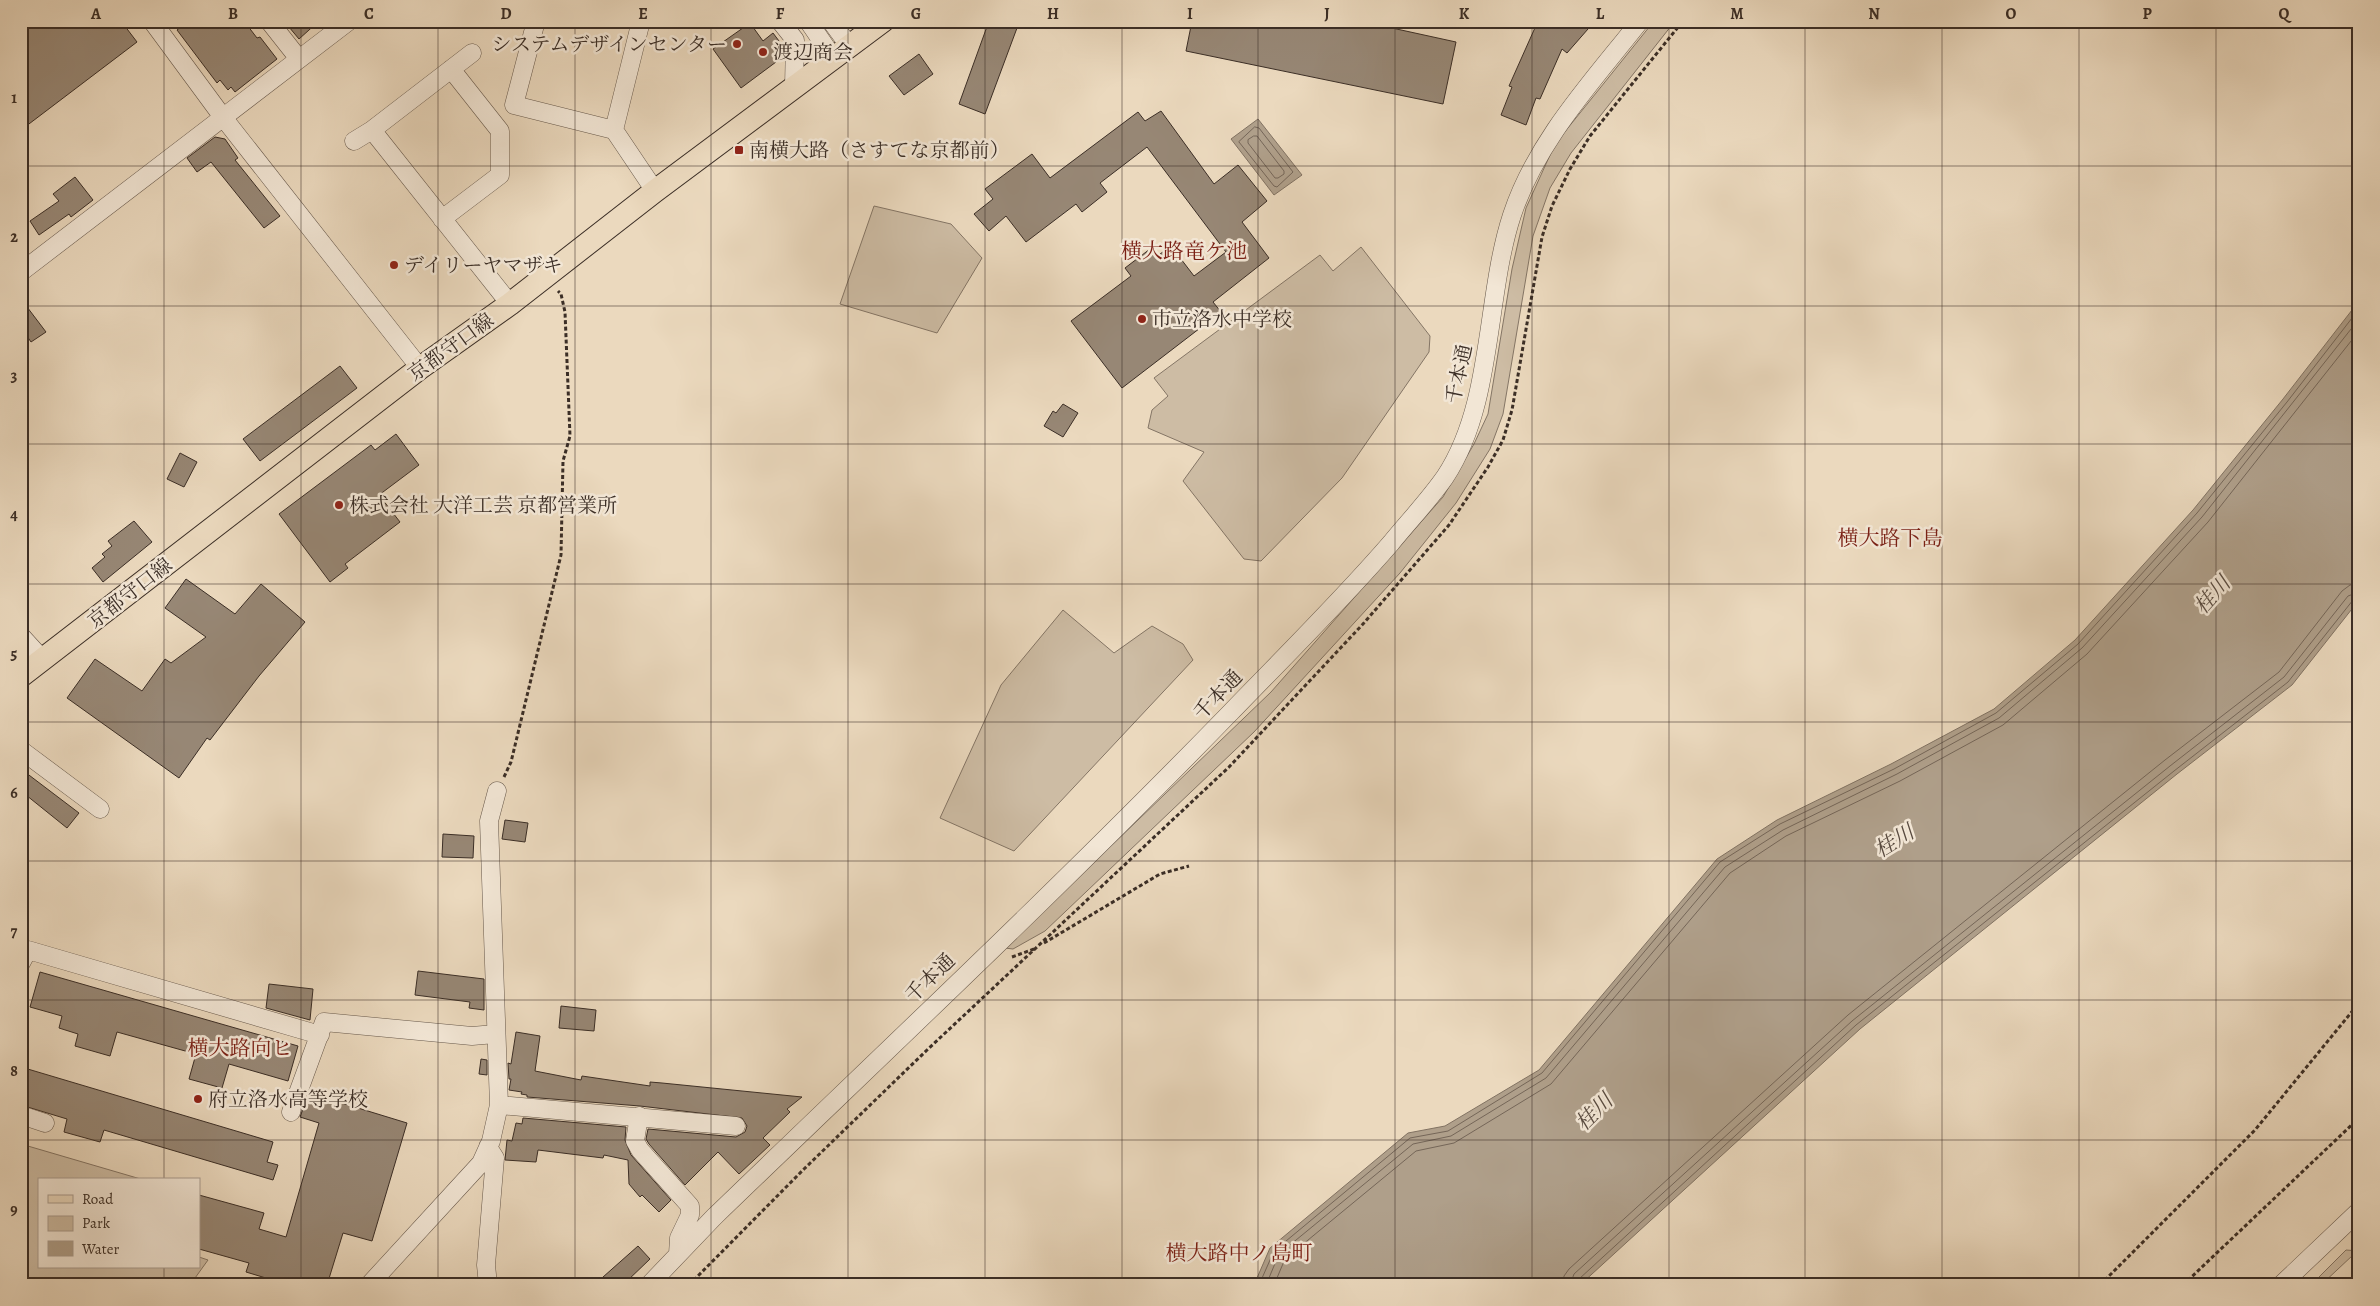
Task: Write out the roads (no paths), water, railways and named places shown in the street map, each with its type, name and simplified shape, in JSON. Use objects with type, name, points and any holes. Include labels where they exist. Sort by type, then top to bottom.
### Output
[{"type":"main road","name":"京都守口線","points":[[21,676],[420,368],[510,304],[655,191],[884,21]]},
{"type":"street","points":[[152,21],[222,116],[420,368]]},
{"type":"street","points":[[269,21],[298,59]]},
{"type":"street","points":[[21,272],[222,116],[349,21]]},
{"type":"street","points":[[536,21],[514,105],[614,130],[655,191]]},
{"type":"street","points":[[614,130],[642,21]]},
{"type":"street","points":[[780,21],[795,40],[794,87]]},
{"type":"street","points":[[808,21],[842,53]]},
{"type":"street","points":[[830,21],[842,53]]},
{"type":"street","name":"千本通","points":[[649,1285],[678,1254],[874,1062],[1129,817],[1361,578],[1420,509],[1447,474],[1468,427],[1490,325],[1501,258],[1512,215],[1532,166],[1560,121],[1640,21]]},
{"type":"street","points":[[354,141],[372,130],[472,53]]},
{"type":"street","points":[[442,218],[500,175],[500,131],[451,69]]},
{"type":"street","points":[[372,130],[510,304]]},
{"type":"street","points":[[21,636],[43,660]]},
{"type":"street","points":[[21,750],[100,809]]},
{"type":"street","points":[[369,1285],[481,1163],[491,1141],[499,1105],[489,821],[497,791]]},
{"type":"street","points":[[21,963],[28,950],[320,1035]]},
{"type":"street","points":[[291,1112],[324,1022],[472,1036],[495,1034]]},
{"type":"street","points":[[499,1105],[736,1126]]},
{"type":"street","points":[[21,1116],[46,1123]]},
{"type":"street","points":[[639,1116],[635,1142],[690,1206],[690,1215],[679,1238],[678,1254]]},
{"type":"street","points":[[488,1147],[495,1158],[486,1265],[488,1285]]},
{"type":"street","points":[[2281,1285],[2357,1217]]},
{"type":"water","points":[[1258,119],[1302,175],[1274,195],[1231,139]]},
{"type":"water","name":"桂川","points":[[2359,301],[2359,600],[2292,685],[2177,774],[1860,1029],[1580,1285],[1254,1285],[1270,1248],[1408,1133],[1445,1126],[1539,1070],[1717,859],[1777,820],[1891,764],[1994,709],[2075,640],[2193,510]]},
{"type":"place","name":"システムデザインセンター","points":[[737,44]]},
{"type":"place","name":"渡辺商会","points":[[763,52]]},
{"type":"place","name":"南横大路（さすてな京都前）","points":[[739,150]]},
{"type":"place","name":"デイリーヤマザキ","points":[[394,265]]},
{"type":"place","name":"市立洛水中学校","points":[[1142,319]]},
{"type":"place","name":"株式会社 大洋工芸 京都営業所","points":[[339,505]]},
{"type":"place","name":"府立洛水高等学校","points":[[198,1099]]},
{"type":"district","name":"横大路竜ケ池","points":[[1184,251]]},
{"type":"district","name":"横大路下島","points":[[1890,538]]},
{"type":"district","name":"横大路向ヒ","points":[[240,1048]]},
{"type":"district","name":"横大路中ノ島町","points":[[1239,1253]]}]
